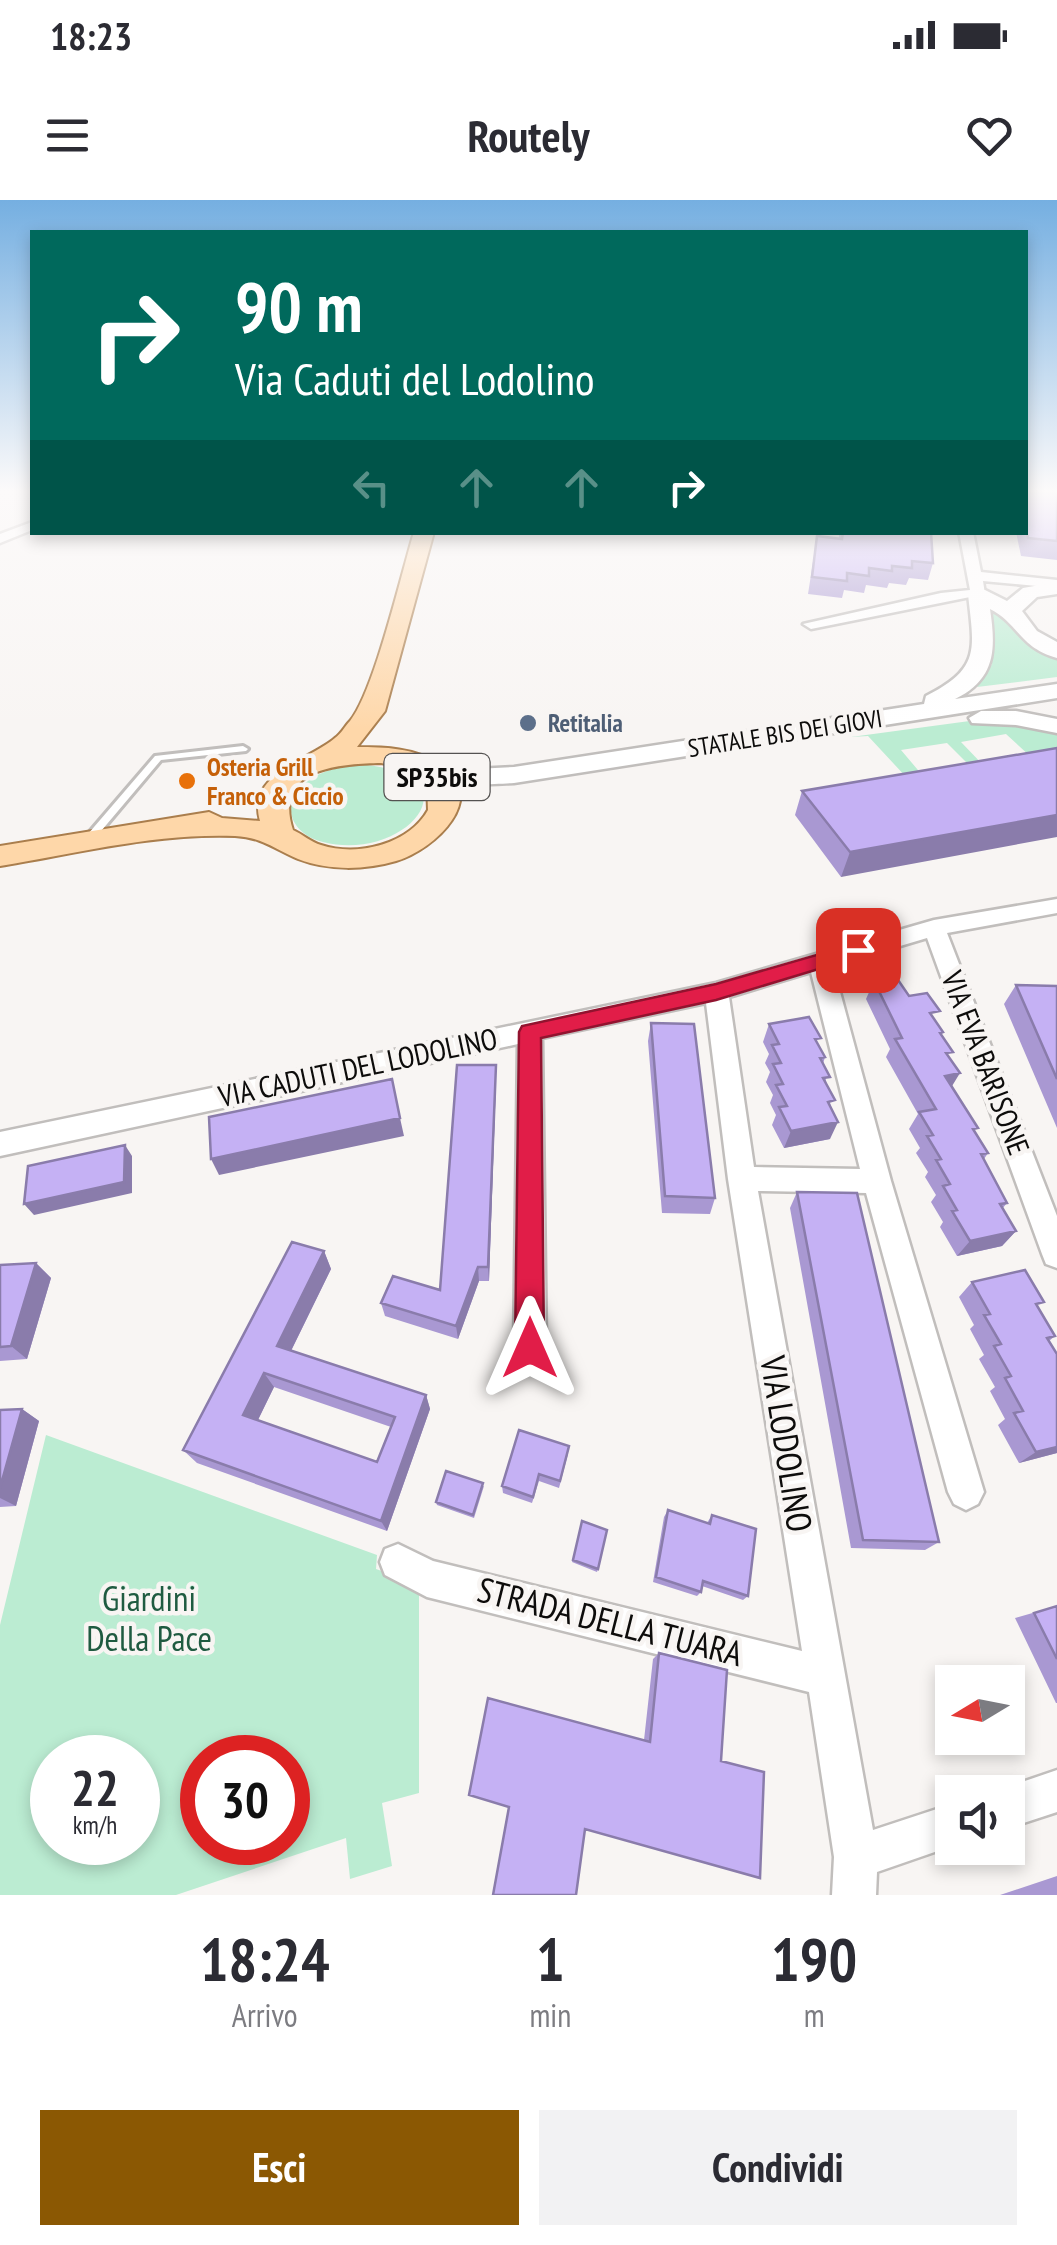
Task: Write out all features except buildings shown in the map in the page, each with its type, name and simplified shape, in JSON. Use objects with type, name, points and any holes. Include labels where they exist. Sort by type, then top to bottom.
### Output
[{"type":"main road","points":[[316,762],[345,744],[372,712],[413,571]]},
{"type":"main road","points":[[976,585],[1011,611],[1029,636],[1057,652]]},
{"type":"main road","points":[[904,714],[964,688],[979,670],[985,653],[976,585]]},
{"type":"main road","points":[[1011,611],[1016,600],[1026,593],[1057,586]]},
{"type":"main road","name":"STATALE BIS DEI GIOVI","points":[[184,828],[274,795],[284,782],[316,762],[367,752],[393,754],[431,771],[475,777],[514,775],[1057,691]]},
{"type":"main road","points":[[372,712],[381,741],[393,754]]},
{"type":"main road","points":[[736,740],[812,739],[965,718],[1016,718],[1057,726]]},
{"type":"main road","name":"SP35bis","points":[[431,771],[446,792],[446,805]]},
{"type":"main road","name":"STATALE BIS DEI GIOVI","points":[[0,856],[184,828],[249,829],[279,834],[295,847],[318,855],[374,856],[423,836],[438,822],[446,805],[462,794],[514,775]]},
{"type":"main road","points":[[274,795],[272,822],[279,834]]},
{"type":"street","points":[[973,571],[976,585]]},
{"type":"street","points":[[811,624],[941,597],[976,585],[1057,586]]},
{"type":"street","points":[[716,992],[934,928],[1057,906]]},
{"type":"street","name":"VIA EVA BARISONE","points":[[934,928],[1057,1254]]},
{"type":"street","points":[[820,961],[877,1181],[966,1492]]},
{"type":"street","name":"VIA CADUTI DEL LODOLINO","points":[[0,1144],[716,992]]},
{"type":"street","name":"VIA LODOLINO","points":[[716,992],[742,1179],[855,1876]]},
{"type":"street","points":[[530,1032],[530,1348]]},
{"type":"street","points":[[742,1179],[877,1181]]},
{"type":"street","name":"STRADA DELLA TUARA","points":[[398,1562],[428,1578],[824,1676]]},
{"type":"street","points":[[1025,1801],[1057,1791]]},
{"type":"street","points":[[855,1876],[935,1834]]},
{"type":"lane","points":[[86,843],[158,758],[243,749]]},
{"type":"green space","points":[[994,609],[1057,654],[1057,677],[977,687],[992,664],[985,612]]},
{"type":"green space","points":[[977,720],[1057,730],[1057,753],[1031,757],[1006,734],[961,742],[985,767],[973,769],[947,743],[901,750],[923,776],[907,778],[868,736],[851,737]]},
{"type":"green space","points":[[367,765],[401,773],[419,785],[424,801],[417,816],[401,830],[379,841],[352,845],[323,842],[296,825],[291,807],[299,789],[329,770]]},
{"type":"green space","name":"Giardini Della Pace","points":[[46,1435],[377,1555],[376,1569],[419,1584],[419,1793],[382,1803],[392,1866],[350,1879],[346,1838],[310,1850],[310,1735],[180,1735],[180,1865],[265,1865],[176,1895],[0,1895],[0,1625]]},
{"type":"place","name":"Retitalia","points":[[528,723]]},
{"type":"place","name":"Osteria Grill Franco & Ciccio","points":[[187,781]]},
{"type":"route","points":[[530,1348],[530,1032],[716,992],[858,950]]}]
